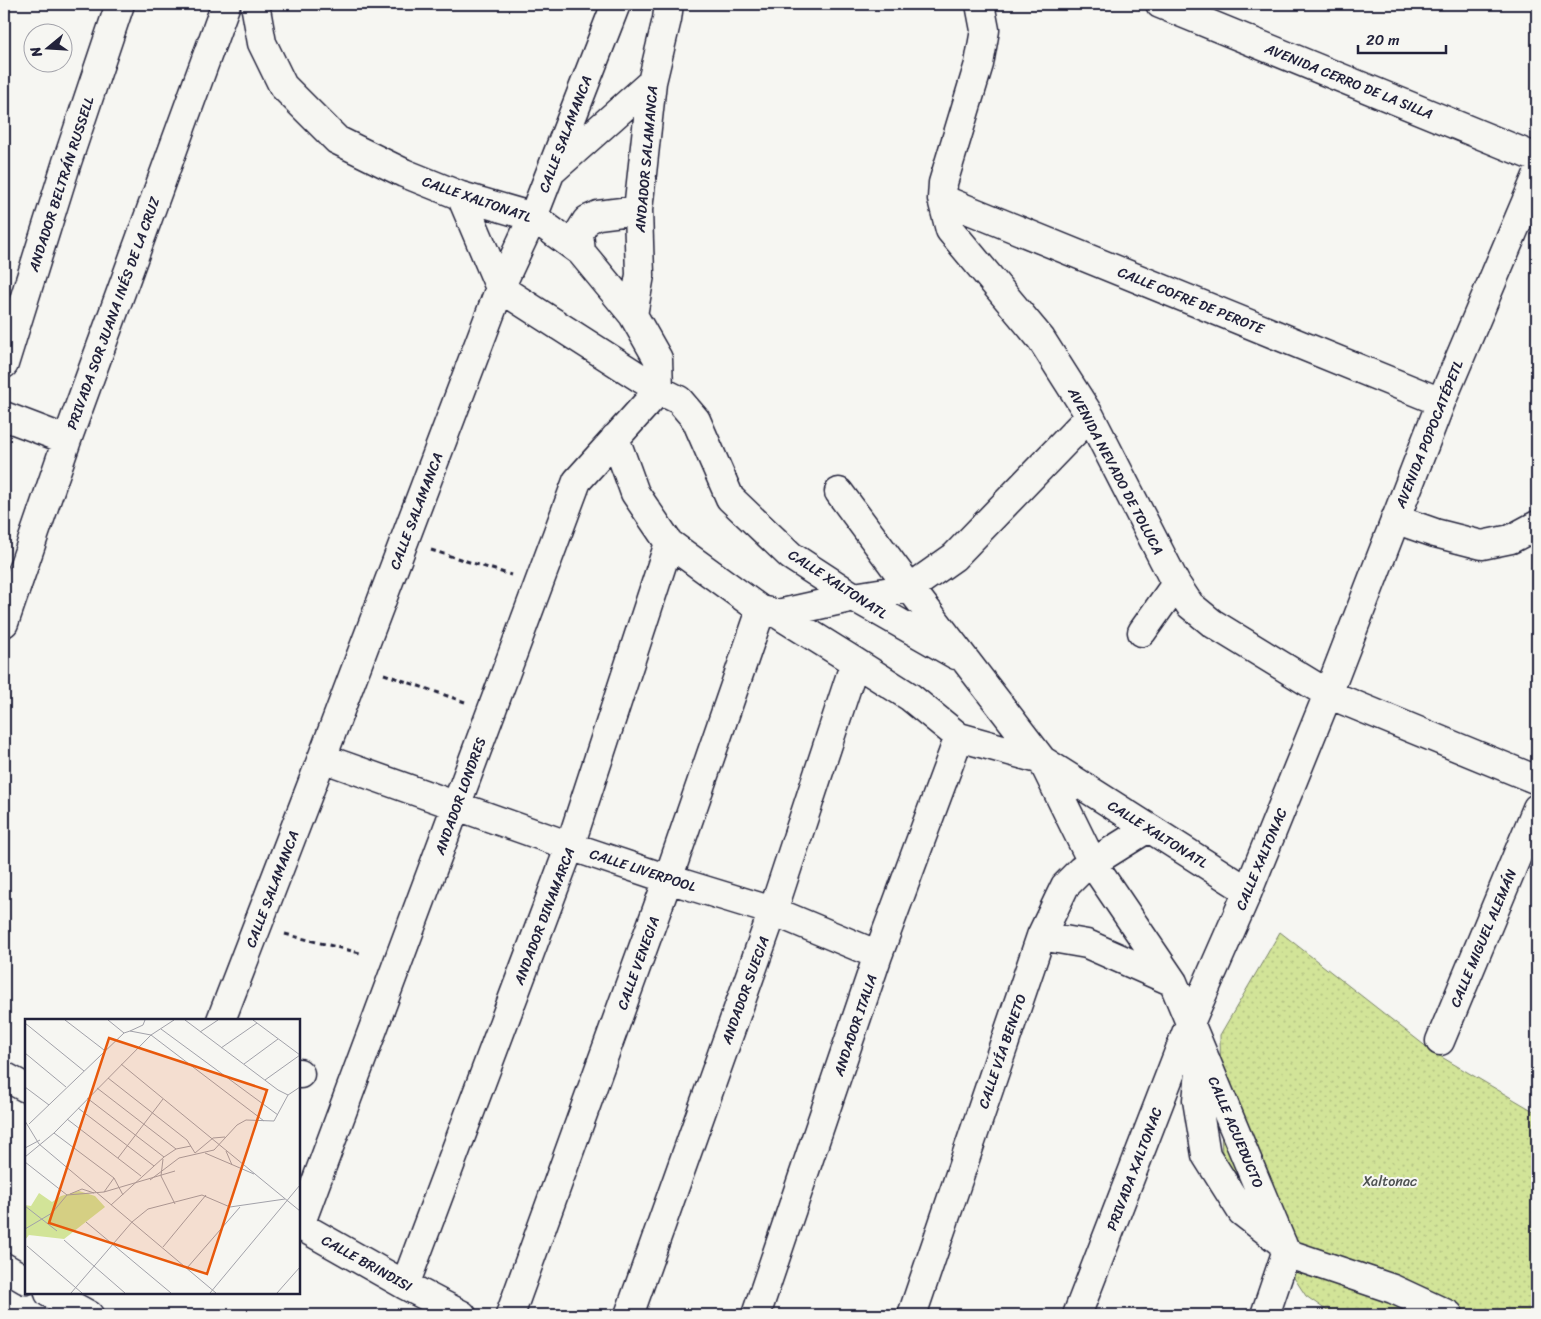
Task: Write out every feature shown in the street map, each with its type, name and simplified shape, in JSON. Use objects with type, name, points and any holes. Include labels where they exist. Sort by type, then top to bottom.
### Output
[{"type":"street","name":"ANDADOR BELTRÁN RUSSELL","points":[[4,364],[64,171],[120,4]]},
{"type":"street","name":"PRIVADA SOR JUANA INÉS DE LA CRUZ","points":[[4,623],[67,440],[226,4]]},
{"type":"street","name":"CALLE XALTONATL","points":[[256,4],[262,43],[283,86],[337,140],[404,173],[461,196],[533,217],[582,252],[633,315],[658,359],[659,390],[679,400],[696,420],[730,498],[791,556],[854,597],[968,662]]},
{"type":"street","name":"CALLE SALAMANCA","points":[[221,1019],[358,665],[500,288],[533,217],[616,4]]},
{"type":"street","name":"ANDADOR SALAMANCA","points":[[633,315],[640,275],[638,210],[652,82],[669,4]]},
{"type":"street","name":"AVENIDA NEVADO DE TOLUCA","points":[[980,4],[986,30],[979,64],[943,183],[942,199],[950,230],[1041,339],[1090,416],[1176,584],[1190,605],[1212,623],[1328,694],[1537,780]]},
{"type":"street","name":"AVENIDA CERRO DE LA SILLA","points":[[1160,4],[1537,158]]},
{"type":"street","points":[[550,172],[652,82]]},
{"type":"street","name":"AVENIDA POPOCATÉPETL","points":[[1328,694],[1440,402],[1537,176]]},
{"type":"street","points":[[461,196],[500,288],[659,390]]},
{"type":"street","name":"CALLE COFRE DE PEROTE","points":[[942,199],[1440,402]]},
{"type":"street","points":[[582,252],[579,232],[587,220],[598,215],[638,210]]},
{"type":"street","name":"ANDADOR LONDRES","points":[[300,1222],[577,481],[659,390]]},
{"type":"street","points":[[4,416],[67,440]]},
{"type":"street","points":[[770,612],[910,588],[954,556],[1090,416]]},
{"type":"street","name":"CALLE XALTONATL","points":[[615,438],[635,494],[669,543],[770,612],[910,697],[959,737],[1042,760],[1248,891]]},
{"type":"street","name":"CALLE XALTONATL","points":[[838,492],[1042,760],[1093,864]]},
{"type":"street","points":[[1395,519],[1435,534],[1482,545],[1511,539],[1537,525]]},
{"type":"street","name":"ANDADOR DINAMARCA","points":[[405,1285],[570,846],[669,543]]},
{"type":"street","points":[[1142,632],[1176,584]]},
{"type":"street","name":"CALLE VENECIA","points":[[510,1315],[668,879],[770,612]]},
{"type":"street","name":"ANDADOR SUECIA","points":[[629,1315],[773,911],[855,662]]},
{"type":"street","name":"CALLE XALTONAC","points":[[1190,1023],[1248,891],[1328,694]]},
{"type":"street","name":"ANDADOR ITALIA","points":[[756,1315],[878,955],[959,737]]},
{"type":"street","name":"CALLE LIVERPOOL","points":[[322,758],[570,846],[668,879],[773,911],[878,955]]},
{"type":"street","name":"CALLE MIGUEL ALEMÁN","points":[[1440,1042],[1537,808]]},
{"type":"street","name":"CALLE VÍA BENETO","points":[[912,1315],[1042,936],[1065,886],[1081,870],[1148,828]]},
{"type":"street","name":"CALLE ACUEDUCTO","points":[[1093,864],[1173,982],[1285,1248]]},
{"type":"street","points":[[1042,936],[1087,944],[1173,982]]},
{"type":"street","name":"PRIVADA XALTONAC","points":[[1077,1315],[1190,1023]]},
{"type":"street","points":[[1202,1051],[1197,1100],[1206,1155],[1242,1212],[1285,1248],[1393,1289],[1449,1315]]},
{"type":"street","points":[[4,1076],[25,1087]]},
{"type":"street","name":"CALLE BRINDISI","points":[[300,1226],[462,1315]]},
{"type":"street","points":[[1265,1315],[1285,1248]]},
{"type":"street","points":[[4,1267],[25,1279]]},
{"type":"street","points":[[51,1294],[89,1315]]},
{"type":"path","points":[[404,542],[539,584]]},
{"type":"path","points":[[358,665],[492,711]]},
{"type":"path","points":[[257,927],[360,954]]},
{"type":"green space","name":"Xaltonac","points":[[1280,932],[1433,1052],[1537,1113],[1537,1315],[1333,1315],[1306,1296],[1222,1168],[1220,1035]]}]
